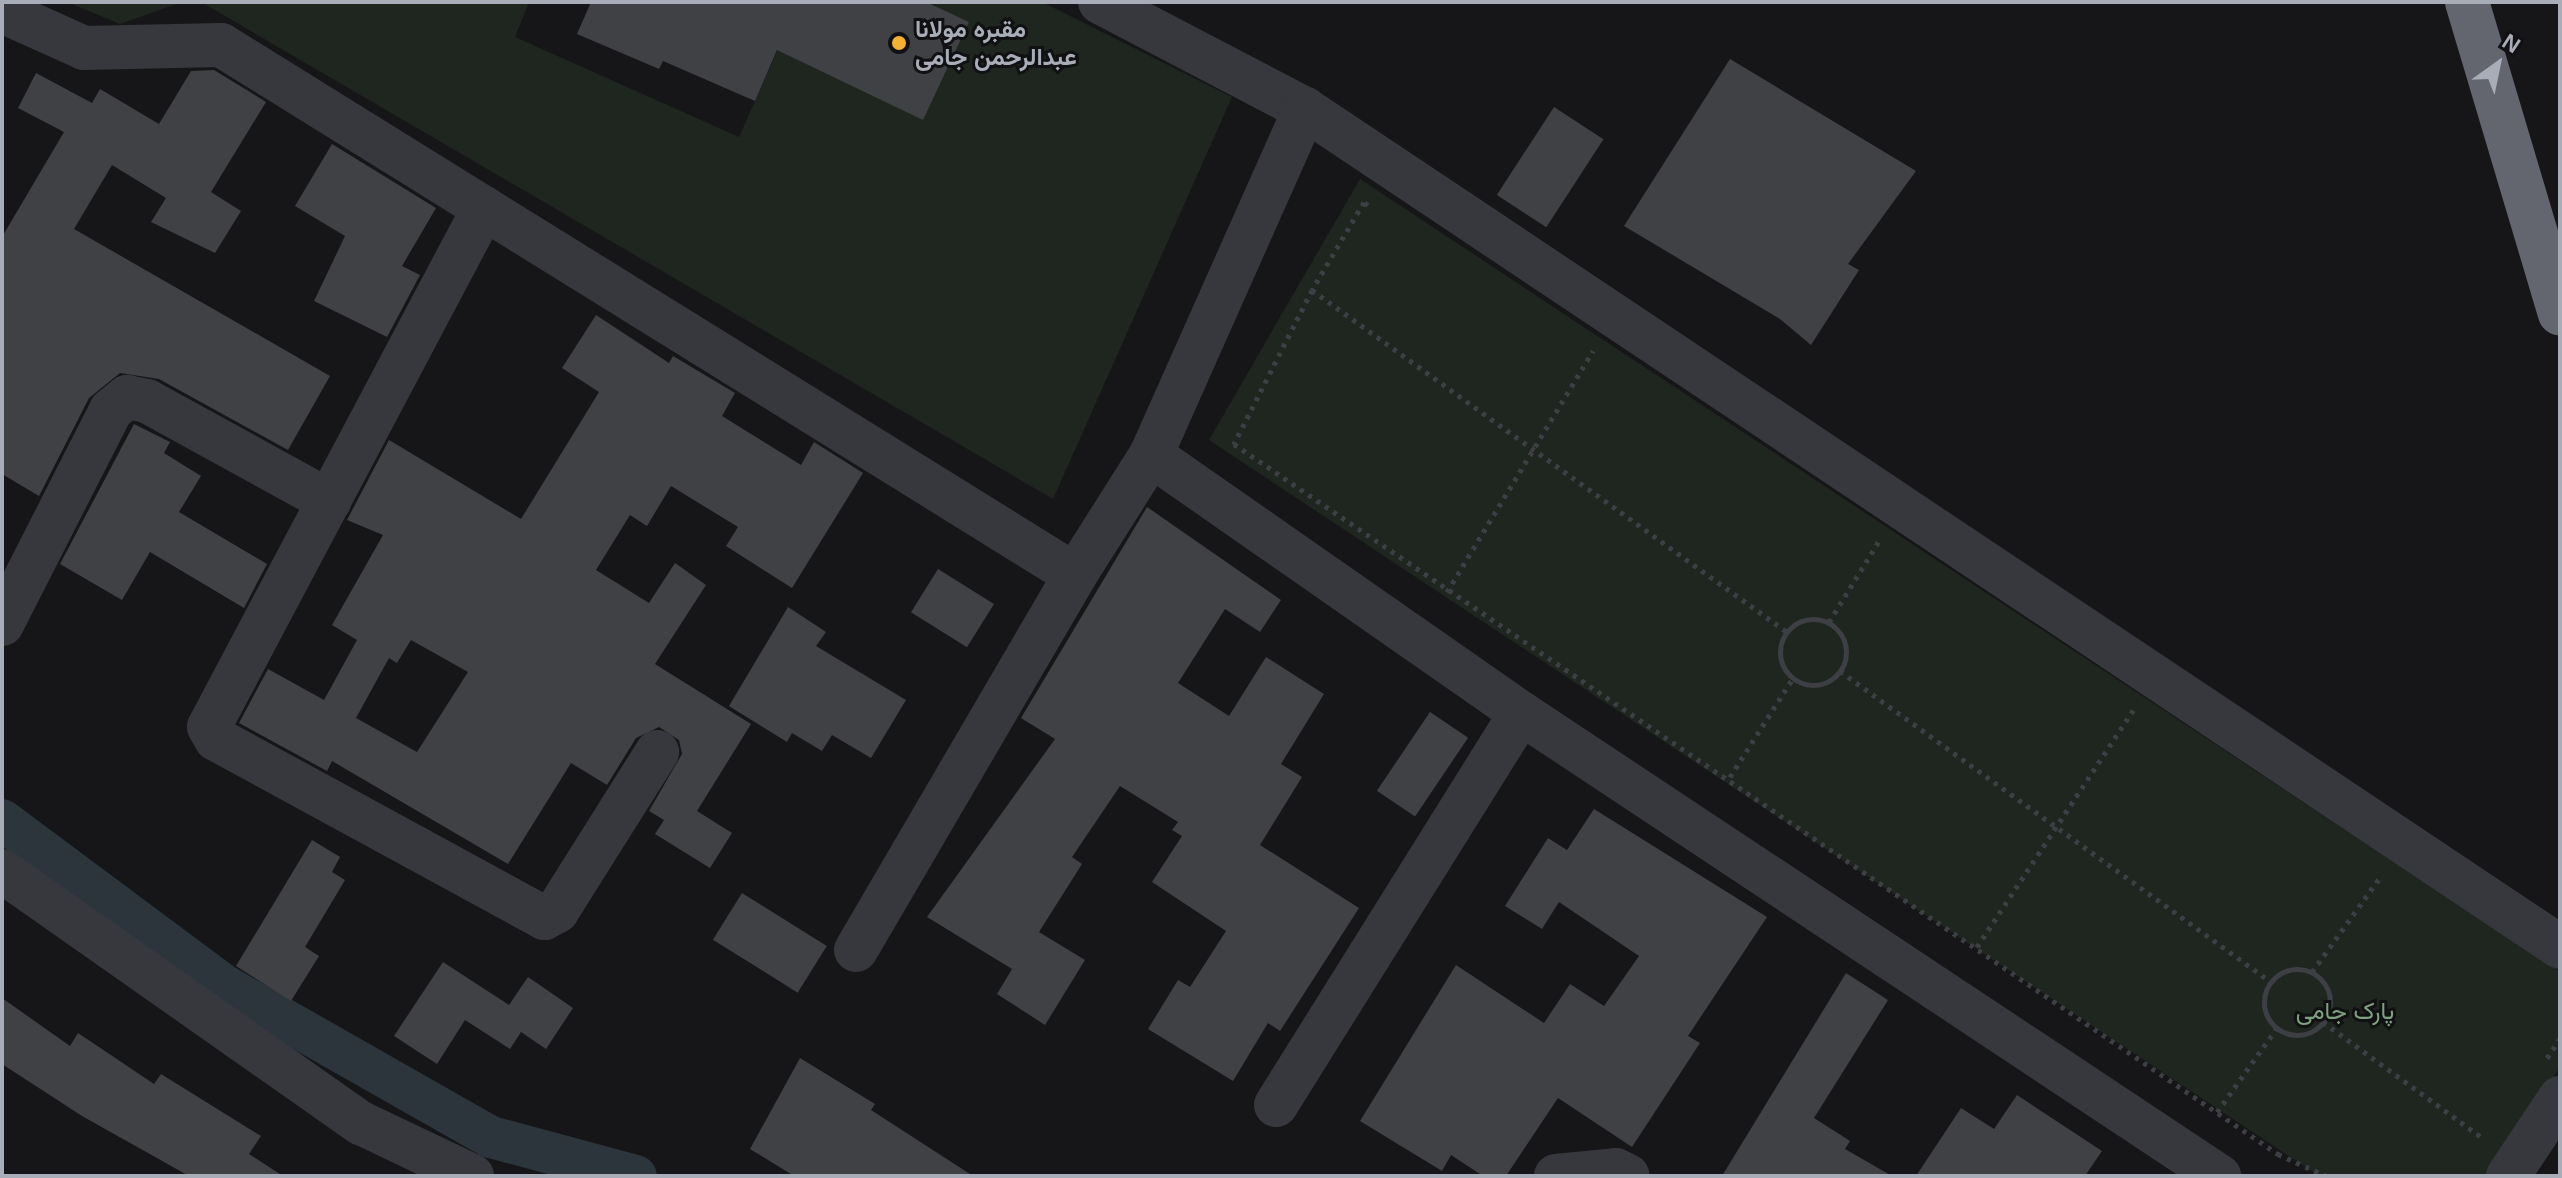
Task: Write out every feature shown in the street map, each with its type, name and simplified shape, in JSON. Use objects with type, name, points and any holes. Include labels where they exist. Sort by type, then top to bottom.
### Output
[{"type":"highway","points":[[2467,2],[2560,313]]},
{"type":"street","points":[[1100,2],[1305,109],[2560,947]]},
{"type":"street","points":[[2,11],[84,48],[221,45],[1075,575]]},
{"type":"street","points":[[856,950],[1075,575],[1151,455],[1305,109]]},
{"type":"street","points":[[484,208],[212,715],[209,727],[216,739],[544,918],[557,911],[657,752]]},
{"type":"street","points":[[2,624],[111,410],[127,397],[147,401],[329,501]]},
{"type":"street","points":[[1151,455],[1521,713],[2219,1176]]},
{"type":"street","points":[[1276,1105],[1521,713]]},
{"type":"street","points":[[2,871],[361,1123],[472,1176]]},
{"type":"street","points":[[2498,1158],[2560,1098]]},
{"type":"street","points":[[1556,1176],[1616,1170],[1628,1176]]},
{"type":"path","points":[[1377,211],[1364,202],[1312,290],[1234,444],[1447,592],[1730,777],[2278,1154],[2326,1176]]},
{"type":"path","points":[[1312,290],[1787,632]]},
{"type":"path","points":[[1581,343],[1606,360]]},
{"type":"path","points":[[1447,592],[1593,351]]},
{"type":"path","points":[[1829,622],[1884,535],[1870,527]]},
{"type":"path","points":[[1806,619],[1829,622],[1844,639],[1840,671],[1823,683],[1793,678],[1780,651],[1787,632],[1806,619]]},
{"type":"path","points":[[1840,671],[2270,981]]},
{"type":"path","points":[[1730,777],[1793,678]]},
{"type":"path","points":[[2124,696],[2150,713]]},
{"type":"path","points":[[1977,947],[2137,704]]},
{"type":"path","points":[[2312,972],[2388,867]]},
{"type":"path","points":[[2289,969],[2312,972],[2327,988],[2323,1022],[2296,1035],[2277,1028],[2265,1011],[2270,981],[2289,969]]},
{"type":"path","points":[[2323,1022],[2498,1158]]},
{"type":"path","points":[[2217,1112],[2277,1028]]},
{"type":"green space","points":[[67,2],[182,2],[120,24]]},
{"type":"green space","points":[[201,2],[529,2],[515,37],[739,137],[799,2],[1042,2],[1232,97],[1053,499]]},
{"type":"green space","name":"پارک جامی","points":[[1360,179],[2560,972],[2560,1067],[2488,1176],[2319,1176],[1209,440]]},
{"type":"building","points":[[591,2],[926,2],[969,22],[923,120],[777,50],[755,101],[663,61],[659,69],[577,34]]},
{"type":"building","points":[[1730,59],[1916,171],[1848,264],[1859,270],[1811,345],[1780,319],[1624,226]]},
{"type":"building","points":[[214,70],[266,102],[211,192],[241,211],[215,253],[151,222],[166,198],[112,165],[74,229],[330,376],[288,450],[159,379],[120,373],[89,398],[39,496],[2,474],[2,237],[64,132],[18,108],[36,73],[92,103],[100,89],[159,124],[191,71]]},
{"type":"building","points":[[1554,107],[1603,139],[1546,227],[1497,195]]},
{"type":"building","points":[[332,144],[436,208],[402,266],[420,275],[387,337],[314,301],[345,236],[295,206]]},
{"type":"building","points":[[596,315],[669,363],[673,356],[735,393],[722,416],[801,465],[814,442],[863,473],[792,588],[726,546],[738,527],[671,486],[647,526],[630,515],[596,570],[649,603],[675,563],[706,585],[655,664],[751,724],[697,811],[732,833],[710,868],[655,834],[664,820],[649,811],[682,754],[679,740],[659,727],[636,738],[607,785],[571,763],[508,864],[332,761],[327,771],[239,723],[268,669],[324,700],[357,640],[332,625],[383,535],[347,520],[389,440],[521,519],[599,392],[562,368]],"holes":[[[411,640],[468,672],[417,752],[356,718],[389,658],[397,663]]]},
{"type":"building","points":[[134,424],[170,442],[164,453],[201,476],[179,512],[267,564],[244,608],[150,552],[122,600],[60,564]]},
{"type":"building","points":[[1147,507],[1281,600],[1260,632],[1225,609],[1178,683],[1229,716],[1266,657],[1324,694],[1281,764],[1302,777],[1260,845],[1359,908],[1280,1031],[1268,1023],[1233,1081],[1148,1029],[1178,980],[1190,987],[1226,931],[1152,882],[1182,836],[1172,830],[1178,822],[1120,786],[1072,857],[1082,864],[1039,932],[1085,960],[1045,1025],[997,994],[1012,969],[927,917],[1055,739],[1021,718]]},
{"type":"building","points":[[938,569],[994,604],[967,647],[911,612]]},
{"type":"building","points":[[788,607],[826,632],[816,646],[906,700],[871,758],[832,735],[822,751],[792,733],[787,742],[729,706]]},
{"type":"building","points":[[1430,712],[1468,738],[1415,816],[1377,791]]},
{"type":"building","points":[[1594,809],[1767,917],[1688,1036],[1700,1043],[1632,1147],[1558,1098],[1506,1176],[1483,1176],[1451,1155],[1442,1171],[1360,1121],[1456,965],[1544,1023],[1570,984],[1604,1006],[1639,956],[1559,902],[1542,929],[1505,906],[1548,838],[1567,850]]},
{"type":"building","points":[[312,840],[340,857],[332,872],[345,880],[305,947],[319,956],[291,1001],[236,966]]},
{"type":"building","points":[[742,893],[827,946],[798,993],[713,940]]},
{"type":"building","points":[[443,962],[509,1005],[528,977],[573,1008],[546,1049],[521,1032],[510,1049],[465,1020],[437,1064],[394,1036]]},
{"type":"building","points":[[1846,973],[1888,1000],[1814,1118],[1850,1141],[1845,1149],[1892,1176],[1722,1176]]},
{"type":"building","points":[[2,998],[70,1046],[78,1033],[154,1084],[161,1074],[261,1136],[249,1154],[283,1176],[189,1176],[82,1116],[2,1064]]},
{"type":"building","points":[[800,1058],[875,1104],[871,1110],[973,1176],[794,1176],[750,1149]]},
{"type":"building","points":[[2017,1095],[2102,1151],[2085,1176],[1916,1176],[1961,1108],[1994,1129]]},
{"type":"waterway","points":[[2,820],[225,986],[491,1137],[636,1176]]},
{"type":"place","name":"مقبره مولانا عبدالرحمن جامی","points":[[899,43]]}]
